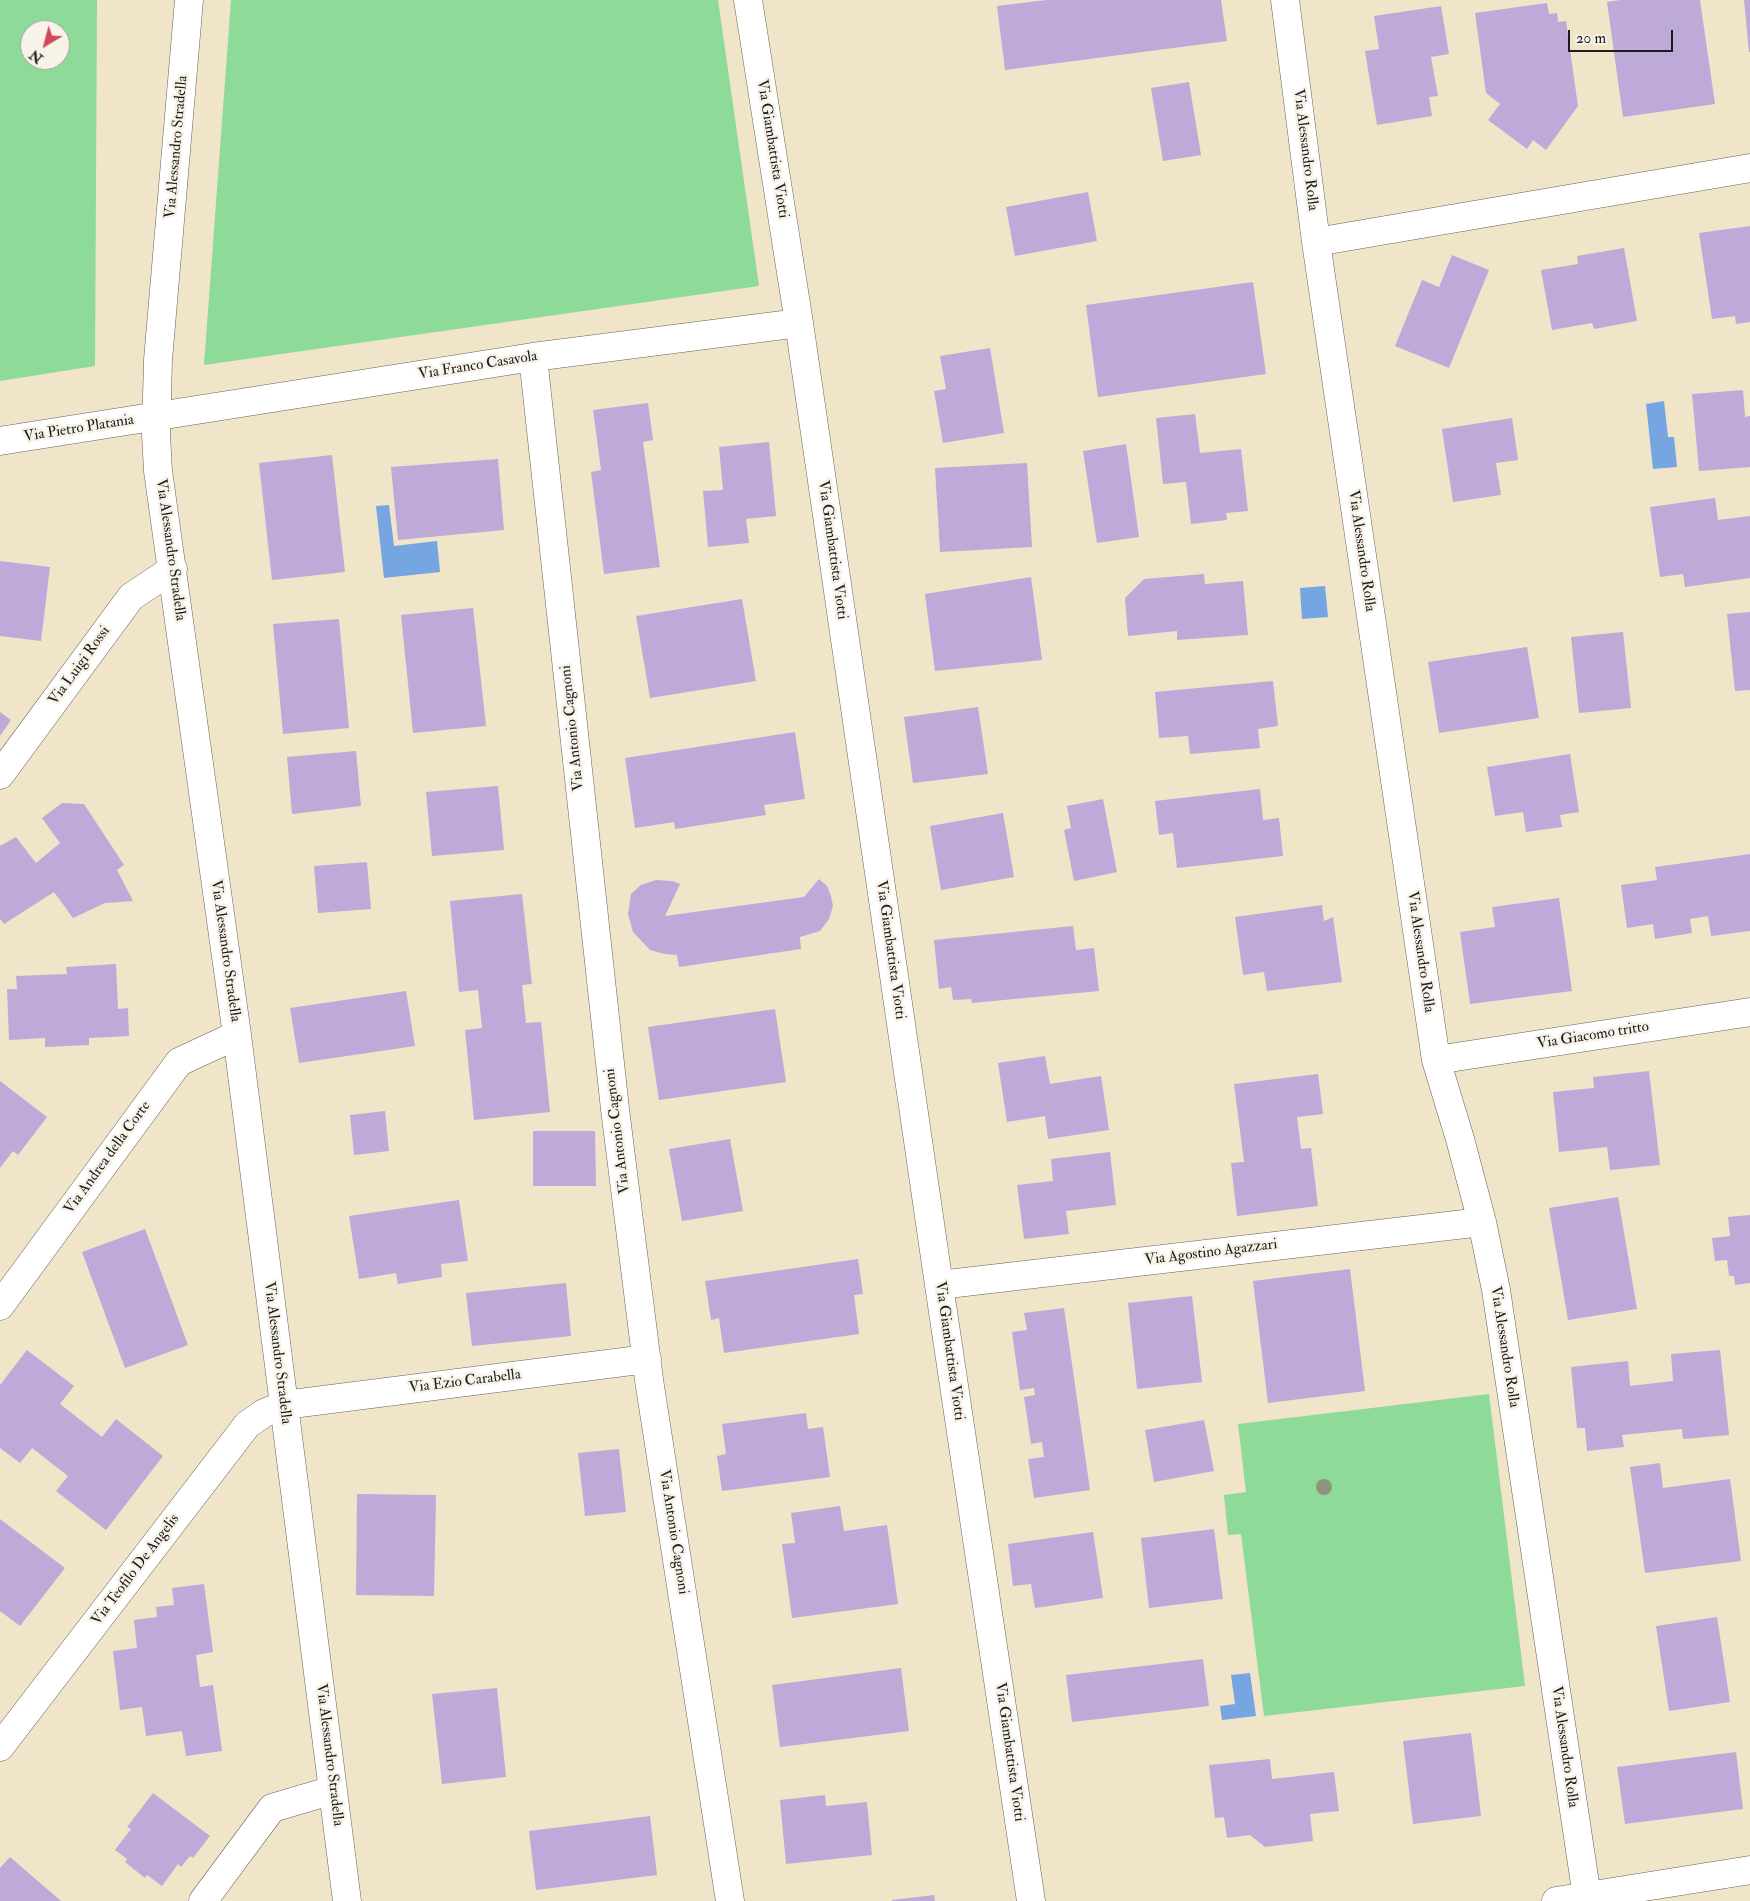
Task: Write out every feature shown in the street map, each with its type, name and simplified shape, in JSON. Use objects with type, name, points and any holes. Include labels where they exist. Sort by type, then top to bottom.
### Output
[{"type":"street","name":"Via Alessandro Stradella","points":[[189,0],[158,360],[156,435],[158,472],[173,569],[236,1035],[347,1901]]},
{"type":"street","name":"Via Giambattista Viotti","points":[[748,0],[799,323],[1031,1901]]},
{"type":"street","name":"Via Alessandro Rolla","points":[[1285,0],[1316,242],[1436,1060],[1460,1138],[1482,1222],[1496,1290],[1586,1897]]},
{"type":"street","points":[[1316,242],[1750,168]]},
{"type":"street","name":"Via Franco Casavola","points":[[157,417],[533,358],[799,323]]},
{"type":"street","name":"Via Antonio Cagnoni","points":[[533,358],[613,1089],[647,1359],[730,1901]]},
{"type":"street","name":"Via Pietro Platania","points":[[0,441],[157,417]]},
{"type":"street","name":"Via Luigi Rossi","points":[[0,775],[131,597],[173,569]]},
{"type":"street","name":"Via Giacomo tritto","points":[[1436,1060],[1750,1012]]},
{"type":"street","name":"Via Andrea della Corte","points":[[0,1306],[178,1062],[236,1035]]},
{"type":"street","name":"Via Agostino Agazzari","points":[[939,1285],[1482,1222]]},
{"type":"street","name":"Via Ezio Carabella","points":[[284,1405],[647,1359]]},
{"type":"street","name":"Via Teofilo De Angelis","points":[[0,1747],[247,1425],[264,1413],[284,1405]]},
{"type":"street","points":[[203,1901],[272,1808],[333,1790]]},
{"type":"street","points":[[1556,1901],[1750,1870]]},
{"type":"green space","points":[[0,0],[97,0],[95,366],[0,381]]},
{"type":"green space","points":[[231,0],[718,0],[759,286],[204,365]]},
{"type":"green space","points":[[1489,1394],[1525,1686],[1264,1716],[1241,1534],[1228,1535],[1224,1495],[1246,1492],[1238,1424]]},
{"type":"water","points":[[1664,401],[1668,437],[1674,437],[1677,467],[1653,469],[1646,404]]},
{"type":"water","points":[[389,505],[394,546],[437,541],[440,572],[384,578],[376,506]]},
{"type":"water","points":[[1325,586],[1328,617],[1302,619],[1300,588]]},
{"type":"water","points":[[1250,1673],[1256,1716],[1222,1720],[1220,1706],[1235,1704],[1231,1675]]},
{"type":"building","points":[[1047,0],[1221,0],[1227,41],[1005,70],[997,6]]},
{"type":"building","points":[[1620,0],[1700,0],[1715,104],[1623,117],[1607,2]]},
{"type":"building","points":[[1744,0],[1750,0],[1750,52],[1749,52]]},
{"type":"building","points":[[1547,3],[1549,14],[1557,13],[1558,22],[1566,21],[1578,106],[1546,150],[1533,140],[1527,149],[1488,120],[1500,104],[1486,93],[1475,13]]},
{"type":"building","points":[[1441,6],[1449,54],[1431,57],[1438,96],[1429,97],[1432,116],[1377,125],[1365,51],[1379,49],[1374,16]]},
{"type":"building","points":[[1189,82],[1201,155],[1163,161],[1151,88]]},
{"type":"building","points":[[1088,192],[1097,241],[1015,256],[1006,207]]},
{"type":"building","points":[[1750,226],[1750,322],[1736,324],[1735,316],[1712,319],[1699,233]]},
{"type":"building","points":[[1624,248],[1637,321],[1594,329],[1592,323],[1552,330],[1541,270],[1578,264],[1577,256]]},
{"type":"building","points":[[1452,255],[1489,270],[1449,368],[1395,346],[1422,280],[1439,287]]},
{"type":"building","points":[[1253,282],[1266,374],[1098,397],[1086,305]]},
{"type":"building","points":[[990,348],[1004,433],[943,443],[934,391],[946,389],[940,356]]},
{"type":"building","points":[[1743,390],[1745,417],[1750,416],[1750,467],[1699,471],[1692,394]]},
{"type":"building","points":[[648,403],[653,440],[643,442],[660,567],[604,574],[591,472],[601,470],[593,410]]},
{"type":"building","points":[[1195,414],[1200,453],[1241,449],[1248,511],[1226,513],[1227,520],[1191,524],[1186,482],[1163,484],[1156,418]]},
{"type":"building","points":[[1512,418],[1518,460],[1496,463],[1501,495],[1453,502],[1442,429]]},
{"type":"building","points":[[769,442],[776,516],[746,519],[749,543],[708,547],[703,491],[723,490],[719,447]]},
{"type":"building","points":[[1126,444],[1139,537],[1097,543],[1083,451]]},
{"type":"building","points":[[332,455],[345,572],[272,580],[259,463]]},
{"type":"building","points":[[498,459],[504,530],[398,540],[391,467]]},
{"type":"building","points":[[1027,463],[1032,547],[940,552],[935,468]]},
{"type":"building","points":[[1715,498],[1718,520],[1750,516],[1750,578],[1685,587],[1683,574],[1660,577],[1650,507]]},
{"type":"building","points":[[0,561],[50,567],[41,641],[0,636]]},
{"type":"building","points":[[1204,574],[1205,584],[1243,581],[1248,635],[1177,640],[1177,631],[1128,636],[1125,598],[1144,579]]},
{"type":"building","points":[[1031,577],[1042,660],[935,671],[925,594]]},
{"type":"building","points":[[742,599],[756,681],[650,698],[636,616]]},
{"type":"building","points":[[473,608],[486,726],[413,733],[401,615]]},
{"type":"building","points":[[1750,612],[1750,690],[1735,691],[1727,614]]},
{"type":"building","points":[[339,619],[349,728],[283,734],[273,624]]},
{"type":"building","points":[[1623,632],[1631,708],[1579,713],[1571,637]]},
{"type":"building","points":[[1527,647],[1539,718],[1439,733],[1428,662]]},
{"type":"building","points":[[1273,681],[1278,726],[1258,729],[1260,748],[1190,754],[1188,736],[1159,738],[1155,692]]},
{"type":"building","points":[[978,707],[988,774],[913,783],[904,717]]},
{"type":"building","points":[[0,712],[11,720],[0,736]]},
{"type":"building","points":[[795,732],[805,799],[764,805],[766,815],[675,829],[674,822],[635,828],[625,758]]},
{"type":"building","points":[[356,751],[361,806],[292,814],[287,757]]},
{"type":"building","points":[[1570,754],[1579,812],[1560,815],[1562,827],[1526,832],[1523,812],[1495,816],[1487,767]]},
{"type":"building","points":[[498,786],[504,850],[432,856],[426,792]]},
{"type":"building","points":[[1260,789],[1263,820],[1279,818],[1283,856],[1177,868],[1173,833],[1159,835],[1155,801]]},
{"type":"building","points":[[1103,799],[1117,872],[1074,881],[1064,830],[1071,828],[1067,806]]},
{"type":"building","points":[[62,803],[84,804],[124,865],[117,870],[133,901],[105,903],[73,918],[54,892],[4,924],[0,919],[0,846],[16,837],[36,863],[60,843],[42,818]]},
{"type":"building","points":[[1003,813],[1014,877],[941,890],[930,826]]},
{"type":"building","points":[[1750,854],[1750,931],[1711,936],[1708,916],[1690,919],[1692,933],[1655,939],[1653,924],[1627,928],[1621,885],[1657,880],[1655,867]]},
{"type":"building","points":[[367,862],[371,909],[318,913],[314,866]]},
{"type":"building","points":[[819,879],[827,886],[833,906],[829,919],[820,931],[800,937],[801,949],[679,967],[677,955],[650,950],[633,932],[628,914],[631,894],[641,885],[656,880],[672,881],[680,884],[665,916],[804,897]]},
{"type":"building","points":[[522,894],[532,984],[522,985],[526,1023],[541,1022],[550,1112],[474,1120],[465,1030],[482,1028],[478,990],[459,992],[450,901]]},
{"type":"building","points":[[1559,898],[1572,991],[1470,1004],[1460,932],[1495,927],[1492,907]]},
{"type":"building","points":[[1322,905],[1324,921],[1333,917],[1342,982],[1267,991],[1264,972],[1243,975],[1235,917]]},
{"type":"building","points":[[1073,926],[1076,950],[1094,948],[1099,991],[972,1003],[971,999],[953,1000],[951,987],[939,989],[934,940]]},
{"type":"building","points":[[116,964],[118,1009],[128,1008],[129,1036],[89,1038],[89,1045],[45,1047],[45,1038],[9,1040],[7,989],[17,989],[16,976],[67,974],[66,967]]},
{"type":"building","points":[[406,991],[415,1046],[299,1063],[290,1008]]},
{"type":"building","points":[[775,1009],[786,1082],[659,1100],[648,1027]]},
{"type":"building","points":[[1045,1056],[1050,1084],[1101,1076],[1109,1130],[1048,1139],[1045,1116],[1007,1122],[998,1063]]},
{"type":"building","points":[[1649,1071],[1660,1165],[1610,1170],[1607,1147],[1559,1152],[1553,1092],[1594,1088],[1593,1077]]},
{"type":"building","points":[[1318,1074],[1323,1114],[1297,1117],[1301,1149],[1311,1148],[1318,1206],[1237,1216],[1231,1163],[1244,1162],[1234,1084]]},
{"type":"building","points":[[0,1081],[47,1117],[18,1155],[13,1151],[0,1168]]},
{"type":"building","points":[[385,1111],[389,1151],[354,1155],[350,1115]]},
{"type":"building","points":[[533,1131],[595,1131],[596,1186],[533,1186]]},
{"type":"building","points":[[730,1139],[743,1211],[682,1221],[669,1149]]},
{"type":"building","points":[[1110,1152],[1116,1205],[1066,1211],[1069,1234],[1024,1239],[1017,1185],[1053,1181],[1051,1159]]},
{"type":"building","points":[[1618,1197],[1637,1309],[1568,1320],[1549,1208]]},
{"type":"building","points":[[459,1200],[468,1261],[441,1264],[442,1277],[398,1284],[396,1273],[359,1279],[349,1216]]},
{"type":"building","points":[[1750,1215],[1750,1283],[1735,1285],[1734,1276],[1729,1276],[1727,1260],[1715,1261],[1712,1238],[1730,1236],[1728,1217]]},
{"type":"building","points":[[145,1229],[188,1345],[125,1368],[82,1252]]},
{"type":"building","points":[[858,1259],[863,1294],[854,1295],[859,1334],[724,1353],[719,1318],[711,1320],[705,1281]]},
{"type":"building","points":[[1350,1269],[1365,1391],[1268,1403],[1253,1281]]},
{"type":"building","points":[[566,1283],[571,1336],[472,1346],[466,1293]]},
{"type":"building","points":[[1192,1296],[1202,1382],[1137,1389],[1128,1303]]},
{"type":"building","points":[[1064,1308],[1090,1490],[1034,1498],[1028,1459],[1044,1457],[1042,1442],[1031,1444],[1024,1397],[1035,1395],[1034,1388],[1020,1390],[1012,1332],[1027,1330],[1024,1313]]},
{"type":"building","points":[[27,1350],[74,1386],[60,1404],[102,1437],[116,1419],[163,1456],[106,1530],[56,1491],[68,1476],[32,1448],[20,1463],[0,1448],[0,1385]]},
{"type":"building","points":[[1720,1350],[1729,1435],[1683,1439],[1682,1429],[1622,1435],[1624,1447],[1587,1451],[1585,1428],[1577,1428],[1571,1367],[1628,1361],[1630,1386],[1673,1381],[1671,1354]]},
{"type":"building","points":[[806,1413],[808,1429],[823,1427],[830,1477],[722,1491],[717,1456],[726,1454],[722,1424]]},
{"type":"building","points":[[1204,1420],[1214,1471],[1154,1482],[1145,1430]]},
{"type":"building","points":[[619,1449],[626,1512],[585,1516],[578,1453]]},
{"type":"building","points":[[1660,1463],[1663,1488],[1730,1479],[1741,1561],[1645,1573],[1630,1467]]},
{"type":"building","points":[[357,1494],[436,1495],[434,1596],[356,1595]]},
{"type":"building","points":[[840,1506],[844,1531],[887,1525],[898,1604],[792,1618],[782,1544],[795,1543],[791,1513]]},
{"type":"building","points":[[0,1519],[65,1568],[20,1626],[0,1611]]},
{"type":"building","points":[[1214,1529],[1223,1599],[1149,1608],[1141,1538]]},
{"type":"building","points":[[1093,1532],[1103,1598],[1035,1608],[1031,1584],[1013,1586],[1008,1544]]},
{"type":"building","points":[[204,1584],[213,1652],[196,1655],[200,1687],[213,1685],[222,1751],[186,1756],[182,1731],[146,1736],[142,1707],[120,1710],[113,1651],[137,1648],[134,1620],[157,1617],[156,1607],[174,1605],[172,1588]]},
{"type":"building","points":[[1717,1617],[1730,1702],[1669,1711],[1656,1626]]},
{"type":"building","points":[[1203,1659],[1209,1706],[1072,1722],[1066,1675]]},
{"type":"building","points":[[901,1668],[909,1731],[780,1747],[772,1685]]},
{"type":"building","points":[[497,1688],[506,1777],[442,1784],[432,1694]]},
{"type":"building","points":[[1471,1733],[1481,1816],[1413,1824],[1403,1741]]},
{"type":"building","points":[[1736,1752],[1743,1809],[1625,1824],[1617,1767]]},
{"type":"building","points":[[1270,1759],[1272,1779],[1334,1772],[1339,1811],[1310,1814],[1313,1841],[1265,1847],[1250,1835],[1227,1838],[1224,1817],[1215,1818],[1209,1765]]},
{"type":"building","points":[[153,1793],[210,1836],[193,1858],[190,1856],[181,1867],[178,1864],[162,1886],[147,1875],[145,1878],[125,1862],[127,1859],[115,1850],[131,1829],[127,1827]]},
{"type":"building","points":[[825,1795],[826,1806],[867,1802],[872,1855],[786,1864],[780,1800]]},
{"type":"building","points":[[650,1816],[657,1875],[536,1890],[529,1831]]},
{"type":"building","points":[[10,1857],[61,1901],[0,1901],[0,1868]]},
{"type":"building","points":[[934,1895],[935,1901],[892,1901],[892,1900]]}]
